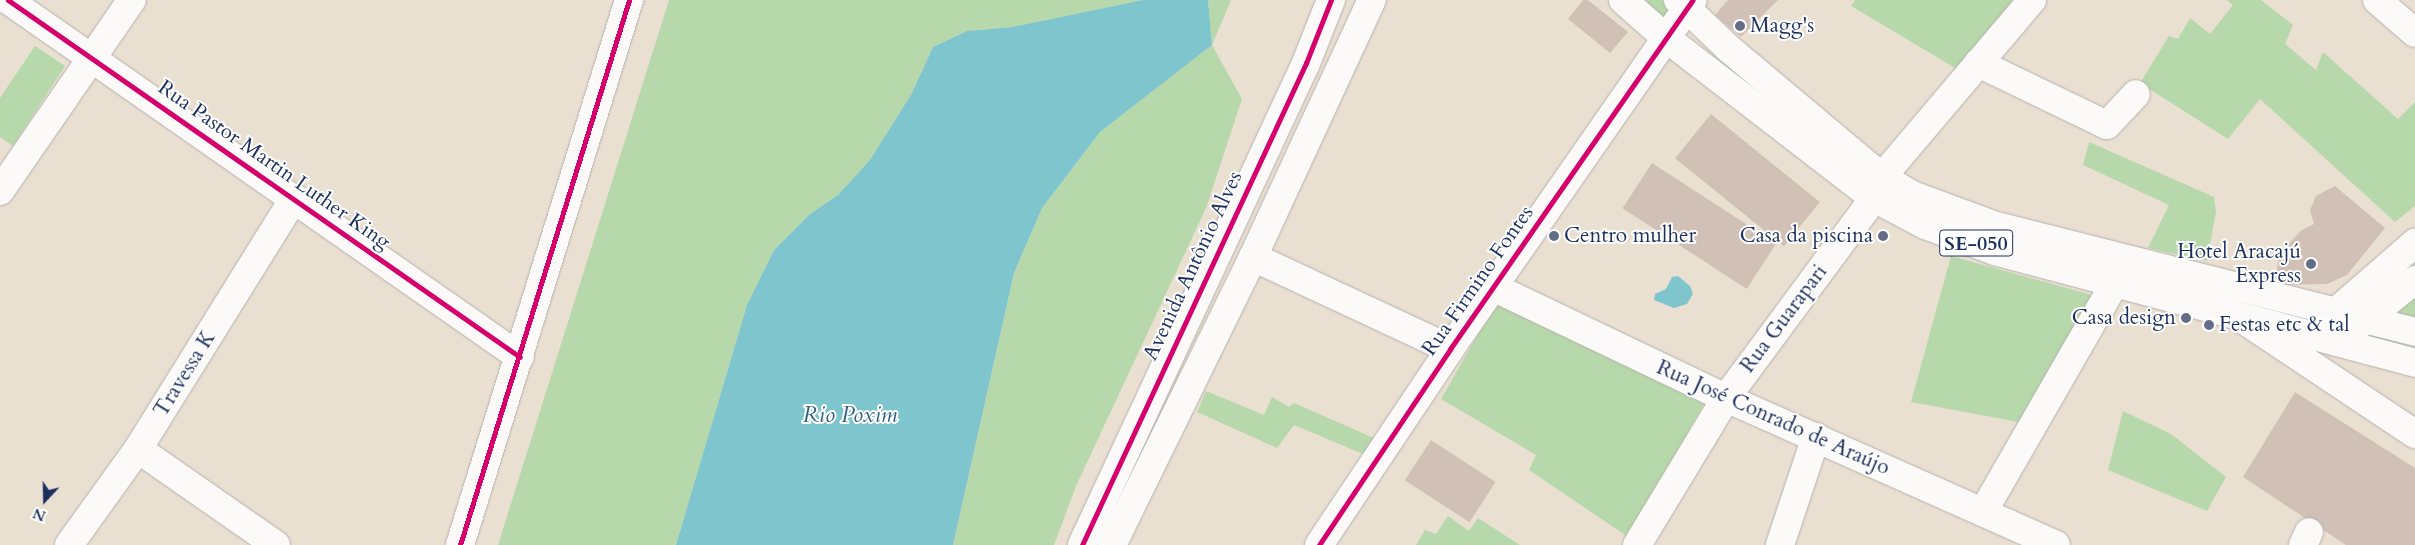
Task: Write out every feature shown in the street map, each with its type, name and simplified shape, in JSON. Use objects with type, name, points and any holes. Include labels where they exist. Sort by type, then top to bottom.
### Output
[{"type":"street","name":"Rua Pastor Martin Luther King","points":[[8,0],[94,58],[520,357]]},
{"type":"street","points":[[0,191],[94,58],[132,0]]},
{"type":"street","points":[[460,545],[630,0]]},
{"type":"street","name":"Avenida Antônio Alves","points":[[1082,545],[1306,63],[1331,0]]},
{"type":"street","points":[[1119,542],[1372,0]]},
{"type":"street","points":[[1623,0],[1666,38]]},
{"type":"street","name":"Rua Guarapari","points":[[1636,545],[1726,398],[1878,188],[1978,63],[2032,0]]},
{"type":"street","points":[[2377,0],[2415,33]]},
{"type":"street","points":[[1685,3],[1878,188],[1993,226],[2415,332]]},
{"type":"street","name":"Rua Firmino Fontes","points":[[1319,545],[1450,349],[1666,38],[1685,3]]},
{"type":"street","name":"SE-050","points":[[1666,38],[1878,188],[1924,225],[1996,251],[2116,281],[2415,363]]},
{"type":"street","points":[[1978,63],[2107,125],[2136,94]]},
{"type":"street","name":"Travessa K","points":[[69,545],[138,449],[294,198]]},
{"type":"street","points":[[2324,339],[2335,312],[2415,242]]},
{"type":"street","points":[[1253,257],[1450,349]]},
{"type":"street","points":[[2324,339],[2365,320],[2415,280]]},
{"type":"street","points":[[1983,512],[2116,281]]},
{"type":"street","name":"Rua José Conrado de Araújo","points":[[1493,287],[1726,398],[2056,545]]},
{"type":"street","points":[[2236,315],[2415,434]]},
{"type":"street","points":[[1780,545],[1816,437]]},
{"type":"street","points":[[138,449],[276,545]]},
{"type":"green space","points":[[669,0],[1143,0],[1012,27],[967,31],[933,47],[912,93],[870,160],[838,195],[810,214],[774,250],[747,305],[676,545],[498,545]]},
{"type":"green space","points":[[1208,0],[1231,0],[1212,45]]},
{"type":"green space","points":[[1638,0],[1662,0],[1674,14],[1666,26]]},
{"type":"green space","points":[[1855,0],[2019,0],[1957,69],[1851,6]]},
{"type":"green space","points":[[2227,0],[2261,0],[2293,25],[2285,44],[2316,70],[2323,52],[2398,119],[2415,102],[2415,206],[2395,222],[2260,99],[2228,139],[2140,83],[2169,36],[2178,39],[2190,18],[2210,34],[2233,5]]},
{"type":"green space","points":[[1212,45],[1242,99],[1206,208],[1076,486],[1054,545],[953,545],[1014,273],[1042,208],[1100,132]]},
{"type":"green space","points":[[35,46],[65,66],[13,146],[0,137],[0,98]]},
{"type":"green space","points":[[2089,142],[2214,197],[2216,212],[2207,261],[2148,248],[2169,205],[2083,165]]},
{"type":"green space","points":[[1951,256],[2099,297],[2024,423],[1911,402]]},
{"type":"green space","points":[[2415,292],[2415,318],[2386,313]]},
{"type":"green space","points":[[1497,301],[1704,404],[1628,537],[1529,470],[1536,455],[1441,399]]},
{"type":"green space","points":[[1206,391],[1264,415],[1272,397],[1289,407],[1294,403],[1376,439],[1363,454],[1294,425],[1277,448],[1197,412]]},
{"type":"green space","points":[[2123,411],[2171,434],[2226,477],[2207,511],[2108,470]]},
{"type":"green space","points":[[1448,516],[1469,531],[1478,518],[1520,545],[1416,545],[1425,530],[1436,534]]},
{"type":"water","name":"Rio Poxim","points":[[1143,0],[1208,0],[1212,45],[1100,132],[1042,208],[1014,273],[953,545],[676,545],[747,305],[774,250],[810,214],[838,195],[870,160],[912,93],[933,47],[967,31],[1012,27]]},
{"type":"water","points":[[1678,276],[1690,286],[1693,294],[1687,304],[1674,308],[1654,300],[1655,294],[1666,289],[1672,277]]},
{"type":"building","points":[[1583,0],[1588,0],[1628,32],[1610,53],[1568,19]]},
{"type":"building","name":"Magg's","points":[[1728,0],[1778,0],[1741,37],[1715,15]]},
{"type":"building","points":[[1711,114],[1820,202],[1784,246],[1675,158]]},
{"type":"building","points":[[1652,163],[1776,244],[1747,289],[1623,208]]},
{"type":"building","points":[[2335,186],[2385,228],[2347,275],[2327,284],[2274,285],[2280,252],[2302,230],[2314,224],[2310,210],[2316,196]]},
{"type":"building","points":[[2295,392],[2415,468],[2415,545],[2346,545],[2243,477]]},
{"type":"building","points":[[1431,440],[1496,482],[1469,522],[1405,480]]},
{"type":"cycle path","points":[[8,0],[520,357]]},
{"type":"cycle path","points":[[460,545],[629,0]]},
{"type":"cycle path","points":[[1082,545],[1306,63],[1331,0]]},
{"type":"cycle path","points":[[1319,545],[1450,349],[1693,0]]},
{"type":"place","name":"Magg's","points":[[1740,26]]},
{"type":"place","name":"Centro mulher","points":[[1554,236]]},
{"type":"place","name":"Casa da piscina","points":[[1883,236]]},
{"type":"place","name":"Hotel Aracajú Express","points":[[2311,264]]},
{"type":"place","name":"Casa design","points":[[2186,318]]},
{"type":"place","name":"Festas etc & tal","points":[[2209,325]]}]
